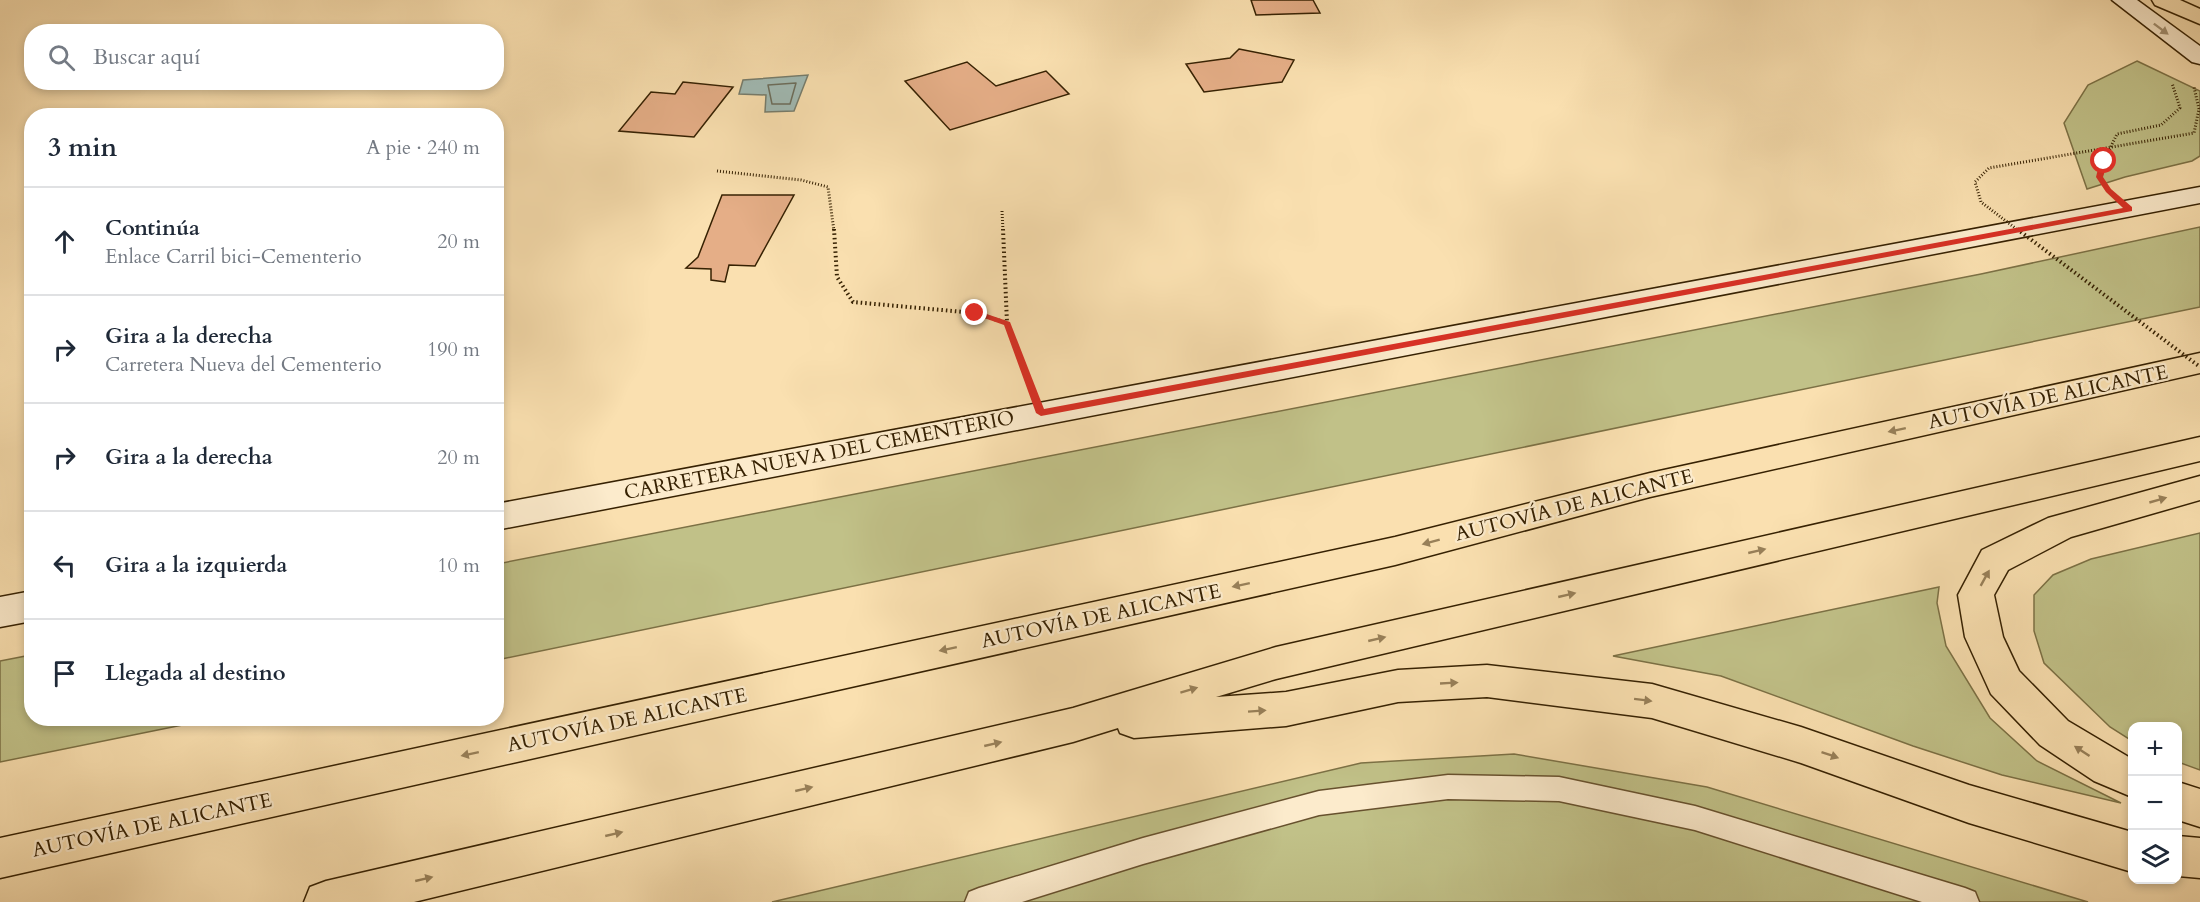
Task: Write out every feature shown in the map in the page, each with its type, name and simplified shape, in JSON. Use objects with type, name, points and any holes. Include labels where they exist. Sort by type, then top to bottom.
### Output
[{"type":"highway","points":[[2163,0],[2200,17]]},
{"type":"highway","name":"AUTOVÍA DE ALICANTE","points":[[0,858],[1383,554],[1650,485],[2200,365]]},
{"type":"highway","points":[[326,902],[1073,725],[1276,663],[2200,449]]},
{"type":"highway","points":[[2128,778],[2054,733],[2005,682],[1984,637],[1976,595],[1995,560],[2060,527],[2200,489]]},
{"type":"highway","points":[[1073,725],[1286,709],[1398,686],[1499,682],[1652,701],[1801,745],[1969,804],[2128,851]]},
{"type":"highway","points":[[2182,802],[2200,808]]},
{"type":"highway","points":[[2182,856],[2200,858]]},
{"type":"street","points":[[2123,0],[2200,57]]},
{"type":"street","name":"CARRETERA NUEVA DEL CEMENTERIO","points":[[2168,200],[2200,187]]},
{"type":"street","name":"CARRETERA NUEVA DEL CEMENTERIO","points":[[504,515],[2200,195]]},
{"type":"street","points":[[0,612],[24,608]]},
{"type":"lane","points":[[979,902],[1143,851],[1319,803],[1448,787],[1559,789],[1695,818],[1965,902]]},
{"type":"path","points":[[2130,209],[2109,191],[2100,177],[2102,169],[2117,134],[2161,125],[2180,108],[2168,76]]},
{"type":"path","points":[[2194,87],[2199,110],[2194,133],[1989,168],[1975,182],[1981,201],[2200,365]]},
{"type":"path","points":[[717,171],[801,180],[828,187],[833,211],[837,277],[853,302],[975,313],[1007,324]]},
{"type":"path","points":[[1002,211],[1007,324],[1041,413]]},
{"type":"green space","points":[[2137,61],[2200,91],[2200,156],[2192,161],[2125,177],[2087,189],[2064,123],[2088,85]]},
{"type":"green space","points":[[2200,227],[2200,307],[504,659],[504,563],[1981,274]]},
{"type":"green space","points":[[2200,533],[2200,770],[2182,763],[2182,722],[2128,722],[2128,738],[2110,727],[2044,663],[2034,631],[2034,595],[2053,575],[2091,559]]},
{"type":"green space","points":[[1939,587],[1937,603],[1946,646],[1990,718],[2037,761],[2121,803],[2002,775],[1913,746],[1721,676],[1613,656]]},
{"type":"green space","points":[[24,656],[24,726],[177,726],[0,762],[0,661]]},
{"type":"green space","points":[[1514,754],[1707,787],[2088,902],[772,902],[1361,763]]},
{"type":"water","points":[[808,75],[794,111],[765,112],[766,95],[739,94],[743,80]]},
{"type":"building","points":[[1251,0],[1313,0],[1320,13],[1256,15]]},
{"type":"building","points":[[1239,49],[1294,60],[1282,82],[1204,92],[1186,64],[1230,58]]},
{"type":"building","points":[[967,62],[996,86],[1046,71],[1069,94],[950,130],[905,81]]},
{"type":"building","points":[[683,82],[733,87],[694,137],[619,131],[651,92],[675,94]]},
{"type":"building","points":[[722,195],[794,195],[755,266],[729,265],[725,282],[711,280],[711,269],[686,268],[698,257]]},
{"type":"route","points":[[975,313],[1007,324],[1041,413],[2130,209],[2109,191],[2100,177],[2104,161]]}]
